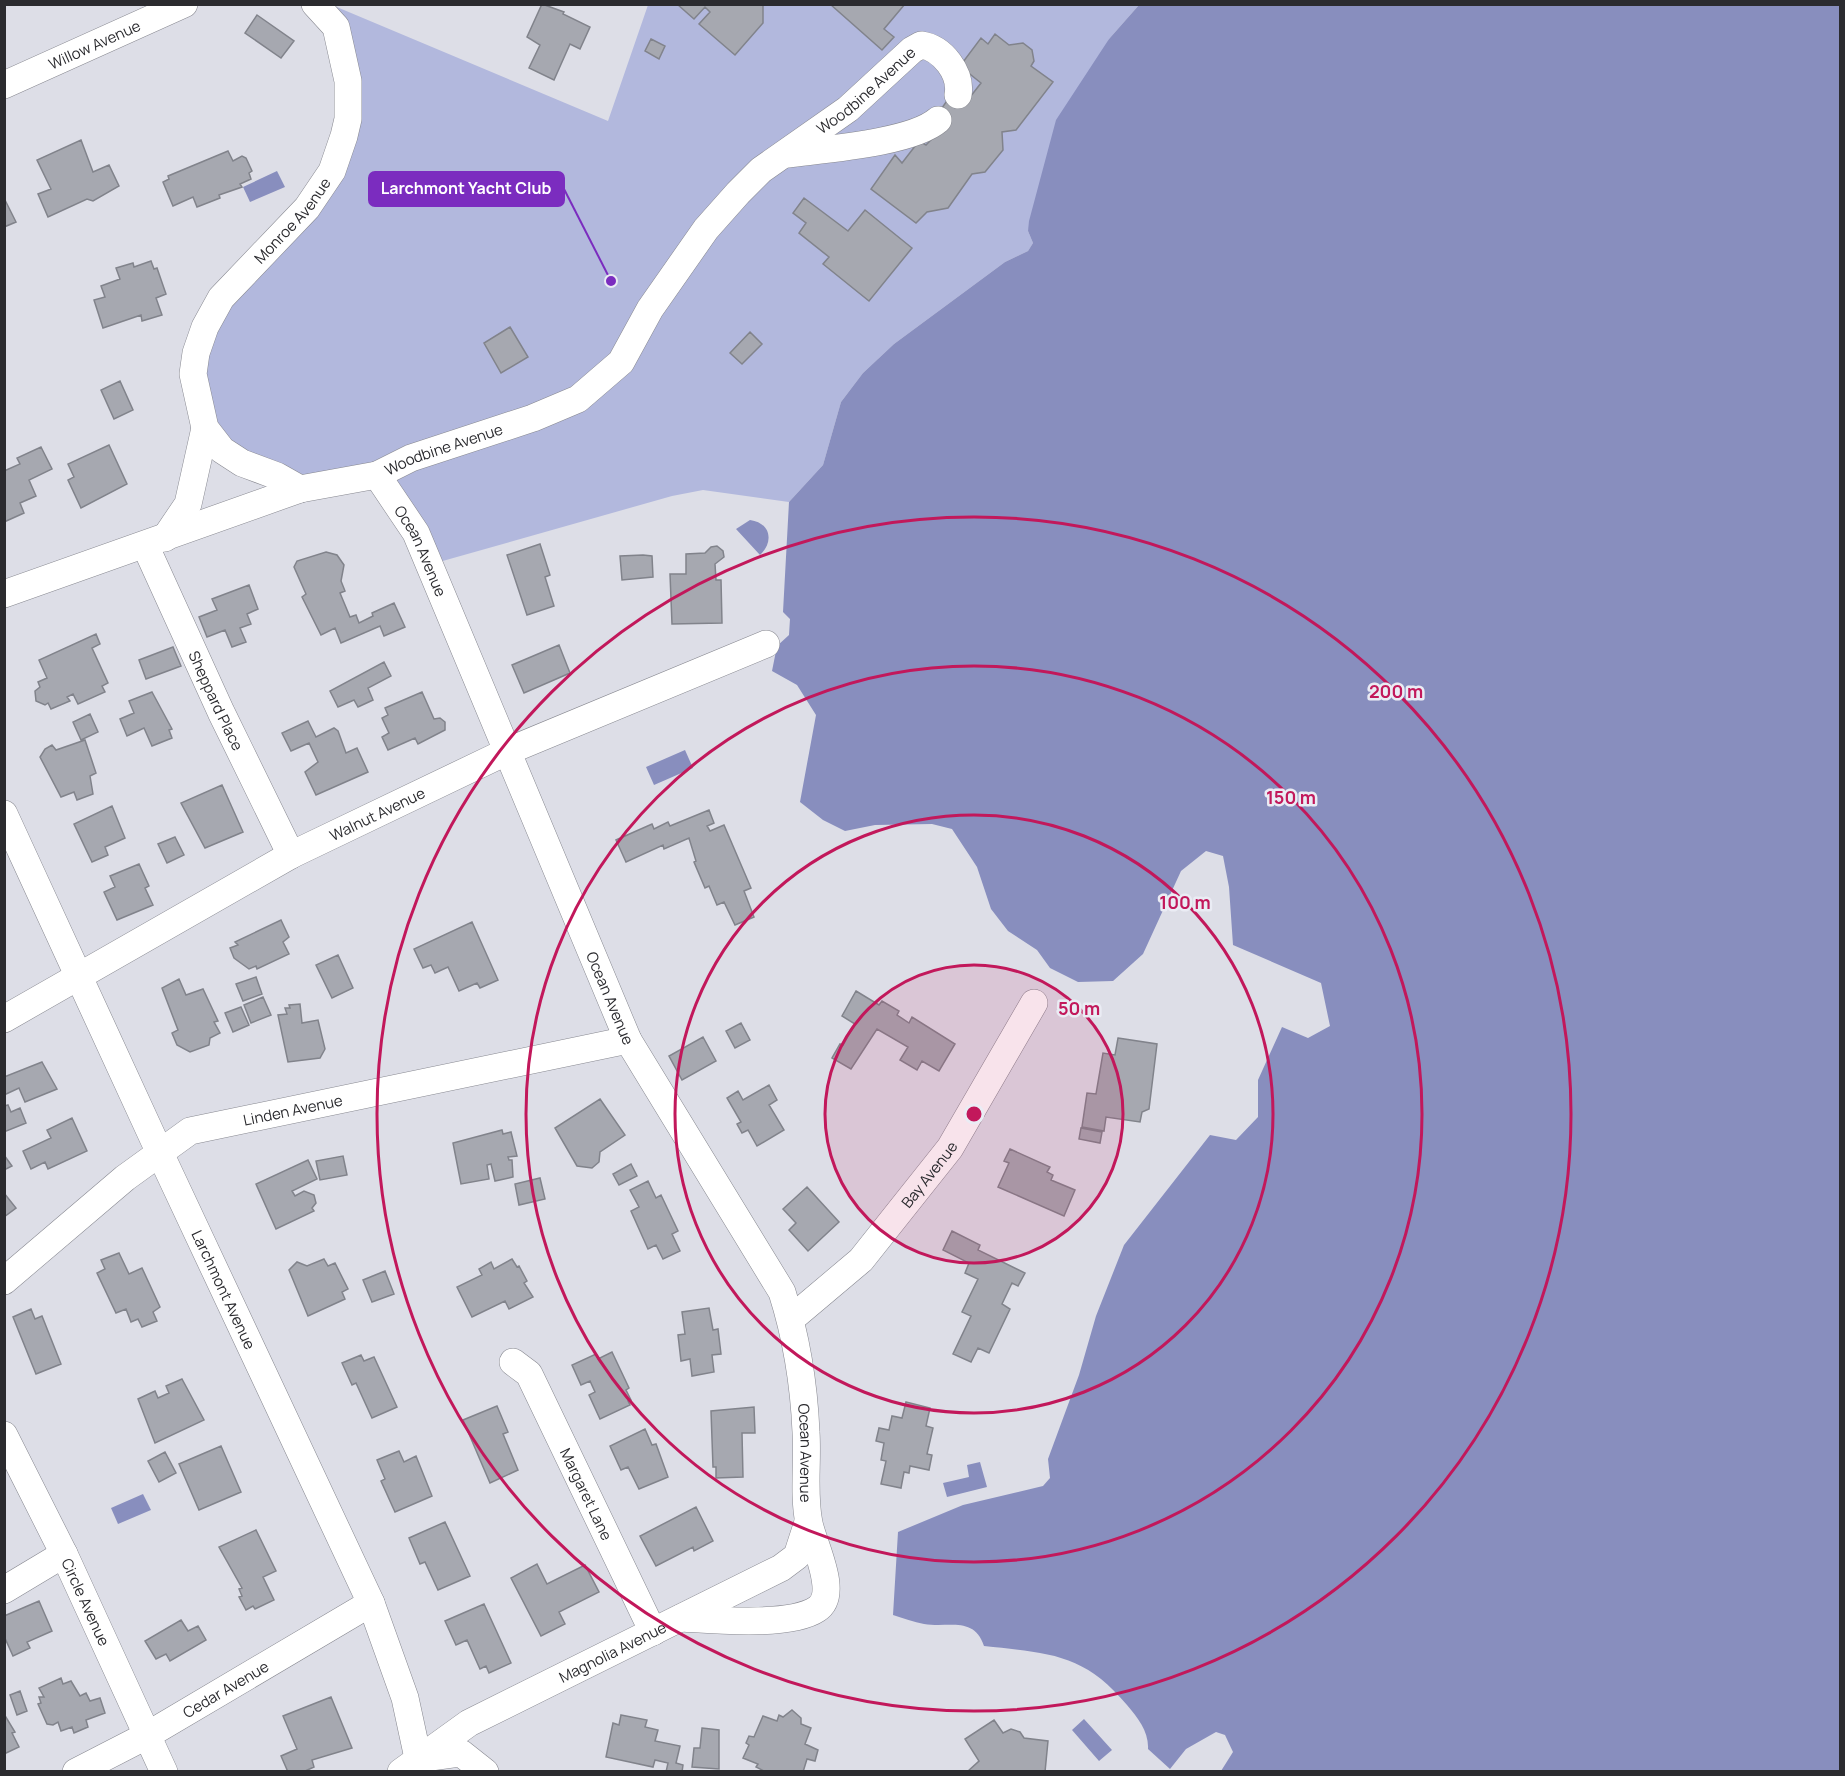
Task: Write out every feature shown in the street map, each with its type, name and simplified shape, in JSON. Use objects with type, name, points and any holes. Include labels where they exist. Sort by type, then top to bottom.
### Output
[{"type":"street","name":"Willow Avenue","points":[[4,85],[184,4]]},
{"type":"street","name":"Monroe Avenue","points":[[155,541],[188,504],[205,428],[193,374],[196,352],[205,327],[221,298],[308,208],[332,171],[344,136],[348,119],[348,81],[336,27],[315,4]]},
{"type":"street","name":"Woodbine Avenue","points":[[4,594],[300,489],[377,475],[411,458],[533,418],[578,399],[621,362],[650,309],[706,229],[738,193],[781,156],[848,109],[912,50],[921,45],[939,52],[954,71],[960,84],[958,95]]},
{"type":"street","name":"Woodbine Avenue","points":[[781,156],[908,134],[929,127],[938,120]]},
{"type":"street","name":"Monroe Avenue","points":[[205,428],[222,450],[242,463],[278,476],[300,489]]},
{"type":"street","name":"Ocean Avenue","points":[[377,475],[416,533],[628,1040],[782,1292],[791,1319],[806,1430],[808,1522]]},
{"type":"street","name":"Sheppard Place","points":[[155,541],[221,712],[291,855]]},
{"type":"street","name":"Walnut Avenue","points":[[4,1019],[291,855],[508,751],[766,644]]},
{"type":"street","name":"Larchmont Avenue","points":[[4,814],[371,1603],[405,1698],[413,1767]]},
{"type":"street","name":"Bay Avenue","points":[[791,1319],[861,1260],[950,1148],[1034,1003]]},
{"type":"street","name":"Linden Avenue","points":[[4,1281],[159,1151],[190,1131],[628,1040]]},
{"type":"street","name":"Margaret Lane","points":[[513,1362],[529,1374],[653,1632]]},
{"type":"street","name":"Circle Avenue","points":[[4,1435],[64,1554],[164,1772]]},
{"type":"street","name":"Magnolia Avenue","points":[[413,1767],[469,1724],[782,1568],[797,1556],[808,1522]]},
{"type":"street","points":[[681,1618],[731,1621],[786,1618],[818,1609],[825,1600],[827,1587],[808,1522]]},
{"type":"street","points":[[4,1590],[64,1554]]},
{"type":"street","name":"Cedar Avenue","points":[[76,1772],[146,1736],[371,1603]]},
{"type":"street","points":[[413,1767],[461,1753],[485,1772]]},
{"type":"shaded area","points":[[332,5],[608,121],[648,5],[1139,5],[1109,39],[1028,231],[1033,243],[1028,251],[1005,262],[894,344],[863,373],[841,402],[823,465],[789,502],[703,490],[672,496],[432,564],[378,473],[301,486],[225,449],[198,356],[207,331],[302,218],[350,122]]},
{"type":"shaded area","points":[[1139,5],[1840,5],[1840,1771],[1221,1771],[1233,1752],[1225,1735],[1216,1732],[1186,1749],[1170,1769],[1148,1749],[1145,1731],[1127,1705],[1096,1675],[1080,1665],[1046,1654],[984,1646],[974,1630],[960,1625],[924,1624],[893,1615],[898,1532],[963,1505],[1043,1486],[1050,1478],[1048,1459],[1079,1375],[1096,1316],[1124,1245],[1210,1135],[1236,1140],[1258,1117],[1258,1080],[1282,1027],[1308,1038],[1330,1026],[1321,983],[1233,945],[1229,887],[1223,856],[1206,851],[1181,871],[1143,954],[1113,981],[1078,982],[1050,968],[1037,950],[1008,931],[991,909],[977,867],[952,829],[932,824],[875,825],[845,831],[823,820],[800,802],[816,715],[797,685],[772,671],[777,646],[789,635],[790,619],[783,612],[789,502],[823,465],[841,402],[863,373],[894,344],[1005,262],[1028,251],[1033,243],[1028,231],[1029,221],[1056,120],[1109,39]]},
{"type":"shaded area","points":[[277,171],[285,187],[250,202],[243,187]]},
{"type":"shaded area","points":[[750,520],[762,525],[768,534],[769,539],[760,555],[736,529]]},
{"type":"shaded area","points":[[685,750],[693,768],[654,785],[646,767]]},
{"type":"shaded area","points":[[980,1462],[987,1487],[947,1497],[943,1483],[969,1477],[967,1465]]},
{"type":"shaded area","points":[[143,1494],[151,1510],[118,1524],[111,1508]]},
{"type":"shaded area","points":[[1084,1719],[1112,1750],[1099,1761],[1072,1730]]},
{"type":"building","points":[[542,4],[564,12],[563,14],[590,27],[580,49],[570,44],[554,80],[529,68],[540,45],[527,37]]},
{"type":"building","points":[[677,4],[763,4],[763,23],[735,55],[699,24],[710,12],[705,7],[694,19]]},
{"type":"building","points":[[830,4],[905,4],[884,29],[894,37],[882,50]]},
{"type":"building","points":[[257,15],[294,41],[281,58],[245,33]]},
{"type":"building","points":[[995,34],[1009,45],[1023,43],[1032,50],[1034,61],[1031,66],[1053,82],[1016,130],[1002,132],[1003,150],[985,172],[972,174],[948,208],[927,212],[916,223],[871,189],[895,155],[902,163],[919,141],[926,145],[945,125],[935,118],[953,92],[967,101],[981,83],[960,66],[981,38],[988,44]]},
{"type":"building","points":[[651,39],[665,46],[659,59],[645,51]]},
{"type":"building","points":[[81,140],[93,172],[109,165],[119,186],[93,201],[87,199],[48,217],[38,194],[51,189],[37,160]]},
{"type":"building","points":[[228,151],[233,161],[242,156],[246,158],[252,171],[249,173],[251,179],[240,184],[242,187],[219,195],[220,198],[197,207],[193,197],[173,206],[163,182],[169,179],[168,176]]},
{"type":"building","points":[[4,198],[16,222],[4,227]]},
{"type":"building","points":[[804,198],[848,231],[865,210],[912,248],[869,301],[823,264],[829,257],[799,233],[806,223],[793,213]]},
{"type":"building","points":[[151,261],[154,269],[157,268],[166,294],[156,298],[162,315],[142,321],[141,315],[103,328],[94,300],[105,297],[101,286],[120,279],[116,268],[133,263],[134,267]]},
{"type":"building","points":[[510,327],[528,357],[501,373],[484,343]]},
{"type":"building","points":[[750,332],[762,344],[742,364],[730,353]]},
{"type":"building","points":[[120,381],[133,410],[114,419],[101,390]]},
{"type":"building","points":[[109,445],[127,484],[81,508],[68,480],[74,477],[68,464]]},
{"type":"building","points":[[41,447],[52,469],[29,480],[36,496],[20,503],[24,513],[4,522],[4,471],[20,464],[17,458]]},
{"type":"building","points":[[540,544],[550,575],[545,577],[554,606],[527,615],[507,555]]},
{"type":"building","points":[[717,546],[723,551],[724,557],[715,564],[716,580],[721,580],[722,623],[672,624],[670,574],[686,574],[686,554],[705,553],[711,547]]},
{"type":"building","points":[[326,552],[337,555],[344,565],[341,581],[345,591],[340,593],[350,617],[356,615],[359,623],[373,616],[372,613],[394,603],[405,627],[384,636],[380,626],[341,643],[335,628],[321,635],[302,597],[306,594],[294,567],[297,561]]},
{"type":"building","points":[[620,556],[652,556],[653,577],[622,580]]},
{"type":"building","points":[[249,585],[258,609],[247,614],[251,624],[240,628],[246,642],[232,647],[225,630],[207,637],[199,617],[217,610],[212,599]]},
{"type":"building","points":[[96,634],[100,644],[92,648],[108,683],[102,686],[105,692],[78,704],[73,694],[67,697],[70,701],[51,709],[48,703],[45,705],[36,701],[35,691],[40,687],[38,682],[47,678],[39,660]]},
{"type":"building","points":[[559,645],[570,673],[524,693],[512,665]]},
{"type":"building","points":[[173,647],[181,666],[146,679],[139,660]]},
{"type":"building","points":[[384,662],[391,676],[368,688],[373,700],[358,707],[354,700],[338,707],[330,691]]},
{"type":"building","points":[[152,692],[172,729],[169,730],[172,738],[152,746],[144,728],[127,736],[120,719],[134,713],[129,701]]},
{"type":"building","points":[[422,692],[434,719],[440,718],[445,722],[445,730],[418,744],[415,738],[388,750],[382,737],[389,733],[382,718],[388,715],[385,708]]},
{"type":"building","points":[[90,714],[98,732],[81,740],[73,722]]},
{"type":"building","points":[[308,721],[316,737],[334,728],[338,731],[346,753],[357,748],[368,772],[316,795],[305,772],[318,762],[309,743],[291,751],[282,733]]},
{"type":"building","points":[[85,740],[96,773],[90,776],[93,794],[77,800],[74,792],[61,797],[40,757],[45,749],[52,745],[56,750]]},
{"type":"building","points":[[222,785],[243,832],[205,848],[181,803]]},
{"type":"building","points":[[112,806],[125,838],[105,847],[108,855],[92,862],[74,824]]},
{"type":"building","points":[[709,810],[714,823],[707,826],[710,831],[724,825],[751,888],[744,891],[754,917],[735,925],[724,902],[717,905],[709,886],[705,888],[694,862],[696,861],[689,838],[664,849],[663,845],[626,862],[616,840],[652,824],[654,829],[668,822],[670,826]]},
{"type":"building","points":[[175,837],[184,855],[167,863],[158,844]]},
{"type":"building","points":[[139,864],[149,886],[145,888],[153,905],[117,920],[104,892],[115,887],[110,876]]},
{"type":"building","points":[[281,920],[289,937],[283,942],[289,954],[257,969],[256,966],[249,969],[234,958],[230,948],[238,945],[235,942]]},
{"type":"building","points":[[472,922],[498,980],[480,988],[477,983],[459,991],[448,967],[435,973],[431,965],[423,968],[414,949]]},
{"type":"building","points":[[338,955],[353,988],[332,998],[316,965]]},
{"type":"building","points":[[256,977],[262,994],[243,1001],[236,984]]},
{"type":"building","points":[[179,979],[186,995],[203,989],[218,1021],[214,1022],[220,1033],[210,1038],[209,1045],[190,1052],[177,1045],[172,1033],[178,1030],[162,988]]},
{"type":"building","points":[[856,991],[879,1005],[882,1001],[899,1011],[897,1015],[909,1023],[912,1017],[955,1044],[939,1071],[922,1061],[917,1070],[900,1060],[908,1047],[877,1029],[851,1069],[832,1058],[840,1044],[843,1045],[855,1024],[842,1016]]},
{"type":"building","points":[[263,997],[271,1015],[251,1023],[244,1005]]},
{"type":"building","points":[[300,1004],[302,1023],[318,1020],[325,1049],[320,1058],[288,1062],[278,1015],[287,1014],[285,1008],[290,1008],[289,1005]]},
{"type":"building","points":[[241,1007],[249,1025],[233,1032],[225,1013]]},
{"type":"building","points":[[741,1023],[750,1040],[735,1048],[726,1031]]},
{"type":"building","points":[[703,1037],[716,1061],[682,1080],[669,1056]]},
{"type":"building","points":[[1118,1038],[1157,1044],[1149,1109],[1142,1112],[1140,1122],[1106,1117],[1104,1131],[1082,1127],[1087,1093],[1096,1094],[1103,1053],[1115,1055]]},
{"type":"building","points":[[42,1062],[57,1089],[25,1102],[19,1088],[4,1095],[4,1077]]},
{"type":"building","points":[[769,1085],[777,1100],[769,1105],[784,1130],[757,1146],[748,1130],[742,1133],[737,1124],[741,1122],[727,1098],[738,1091],[743,1100]]},
{"type":"building","points":[[600,1099],[625,1135],[600,1152],[599,1162],[592,1168],[577,1166],[555,1128]]},
{"type":"building","points":[[8,1105],[11,1112],[20,1108],[26,1123],[4,1132],[4,1106]]},
{"type":"building","points":[[72,1118],[87,1151],[48,1169],[45,1162],[31,1169],[23,1151],[51,1138],[47,1130]]},
{"type":"building","points":[[1081,1128],[1102,1132],[1100,1143],[1079,1139]]},
{"type":"building","points":[[502,1130],[503,1134],[511,1132],[517,1156],[508,1157],[512,1160],[513,1177],[495,1181],[491,1164],[487,1165],[489,1179],[461,1184],[453,1143]]},
{"type":"building","points":[[1010,1149],[1050,1167],[1047,1172],[1053,1175],[1051,1180],[1075,1190],[1064,1216],[998,1187],[1009,1163],[1004,1161]]},
{"type":"building","points":[[4,1155],[12,1166],[4,1170]]},
{"type":"building","points":[[343,1156],[347,1175],[320,1180],[316,1161]]},
{"type":"building","points":[[308,1160],[317,1179],[292,1191],[295,1196],[304,1191],[314,1195],[316,1203],[312,1208],[314,1211],[276,1229],[256,1184]]},
{"type":"building","points":[[631,1164],[637,1176],[619,1185],[613,1174]]},
{"type":"building","points":[[540,1178],[545,1199],[519,1205],[515,1184]]},
{"type":"building","points":[[648,1181],[656,1198],[661,1195],[678,1231],[672,1234],[680,1251],[663,1259],[656,1245],[648,1249],[631,1211],[639,1207],[630,1190]]},
{"type":"building","points":[[807,1187],[839,1222],[808,1251],[789,1230],[796,1223],[783,1209]]},
{"type":"building","points":[[4,1193],[16,1208],[4,1217]]},
{"type":"building","points":[[952,1231],[980,1245],[978,1250],[1025,1273],[1018,1286],[1012,1283],[1002,1304],[1010,1309],[989,1353],[978,1348],[971,1362],[953,1354],[971,1316],[962,1312],[978,1279],[965,1273],[969,1263],[943,1250]]},
{"type":"building","points":[[119,1253],[129,1274],[142,1268],[160,1307],[153,1312],[157,1321],[142,1327],[138,1319],[131,1322],[126,1309],[116,1313],[97,1273],[105,1269],[101,1260]]},
{"type":"building","points":[[324,1259],[328,1266],[335,1263],[348,1289],[342,1292],[345,1299],[308,1316],[289,1270],[297,1262],[307,1266]]},
{"type":"building","points":[[512,1259],[517,1267],[519,1266],[527,1281],[524,1283],[533,1297],[509,1309],[505,1301],[472,1317],[457,1287],[482,1275],[479,1269],[491,1262],[494,1269]]},
{"type":"building","points":[[385,1271],[394,1294],[372,1302],[363,1280]]},
{"type":"building","points":[[709,1308],[713,1330],[718,1329],[721,1354],[712,1355],[714,1372],[692,1376],[690,1359],[681,1361],[678,1335],[685,1334],[682,1312]]},
{"type":"building","points":[[31,1309],[35,1319],[42,1316],[61,1364],[36,1374],[13,1317]]},
{"type":"building","points":[[612,1352],[629,1388],[626,1390],[631,1400],[628,1401],[630,1405],[600,1419],[589,1395],[595,1392],[590,1381],[581,1385],[572,1365],[596,1354],[598,1359]]},
{"type":"building","points":[[361,1355],[364,1361],[374,1357],[397,1407],[372,1418],[356,1383],[352,1385],[342,1363]]},
{"type":"building","points":[[182,1379],[204,1420],[155,1443],[138,1399],[155,1391],[158,1398],[169,1393],[166,1386]]},
{"type":"building","points":[[906,1402],[930,1408],[926,1426],[933,1428],[927,1454],[932,1455],[929,1470],[910,1466],[909,1473],[904,1472],[901,1488],[881,1484],[886,1461],[881,1460],[884,1443],[876,1441],[879,1428],[889,1430],[892,1416],[902,1418]]},
{"type":"building","points":[[497,1406],[508,1432],[503,1434],[518,1470],[490,1483],[463,1420]]},
{"type":"building","points":[[754,1407],[755,1433],[742,1433],[743,1477],[716,1478],[716,1467],[713,1467],[711,1411]]},
{"type":"building","points":[[645,1429],[652,1445],[656,1444],[668,1477],[639,1489],[628,1467],[621,1470],[610,1446]]},
{"type":"building","points":[[221,1446],[241,1492],[199,1510],[179,1464]]},
{"type":"building","points":[[399,1451],[404,1462],[416,1456],[432,1496],[395,1512],[381,1481],[385,1479],[377,1460]]},
{"type":"building","points":[[165,1452],[176,1473],[159,1482],[148,1461]]},
{"type":"building","points":[[696,1507],[713,1541],[694,1551],[693,1547],[656,1566],[640,1536]]},
{"type":"building","points":[[445,1522],[470,1576],[438,1590],[425,1562],[420,1564],[409,1538]]},
{"type":"building","points":[[256,1530],[276,1571],[263,1577],[274,1600],[255,1609],[253,1606],[246,1610],[239,1597],[242,1596],[239,1589],[242,1588],[219,1547]]},
{"type":"building","points":[[537,1564],[547,1584],[585,1565],[599,1592],[559,1612],[565,1624],[541,1636],[511,1578]]},
{"type":"building","points":[[39,1601],[52,1631],[27,1642],[30,1648],[13,1656],[4,1636],[4,1616]]},
{"type":"building","points":[[484,1604],[511,1663],[489,1673],[486,1666],[480,1669],[467,1640],[456,1645],[445,1621]]},
{"type":"building","points":[[181,1620],[188,1631],[198,1626],[206,1640],[170,1661],[166,1654],[156,1659],[145,1641]]},
{"type":"building","points":[[61,1678],[63,1684],[71,1681],[80,1696],[86,1693],[90,1701],[100,1698],[105,1713],[86,1720],[88,1727],[74,1733],[72,1727],[61,1731],[58,1722],[53,1725],[47,1724],[38,1704],[41,1703],[39,1697],[44,1697],[39,1688]]},
{"type":"building","points":[[20,1691],[27,1711],[17,1715],[10,1695]]},
{"type":"building","points":[[331,1697],[352,1748],[312,1760],[314,1767],[303,1772],[288,1772],[281,1756],[297,1749],[283,1716]]},
{"type":"building","points":[[792,1710],[801,1718],[801,1724],[811,1728],[805,1744],[818,1750],[815,1761],[807,1759],[803,1772],[766,1772],[756,1767],[758,1764],[743,1758],[749,1745],[746,1743],[749,1736],[754,1737],[763,1716],[777,1721],[779,1715],[783,1717]]},
{"type":"building","points":[[4,1714],[15,1732],[12,1733],[19,1747],[4,1754]]},
{"type":"building","points":[[621,1715],[647,1720],[645,1727],[658,1730],[655,1741],[680,1746],[676,1763],[683,1765],[682,1772],[666,1772],[668,1763],[655,1760],[653,1767],[606,1757],[613,1723],[619,1725]]},
{"type":"building","points":[[994,1720],[1003,1733],[1011,1729],[1020,1732],[1024,1738],[1048,1741],[1045,1772],[967,1772],[979,1761],[965,1739]]},
{"type":"building","points":[[702,1728],[719,1730],[719,1769],[692,1767],[694,1748],[700,1748]]},
{"type":"place","name":"Larchmont Yacht Club","points":[[611,281]]}]
